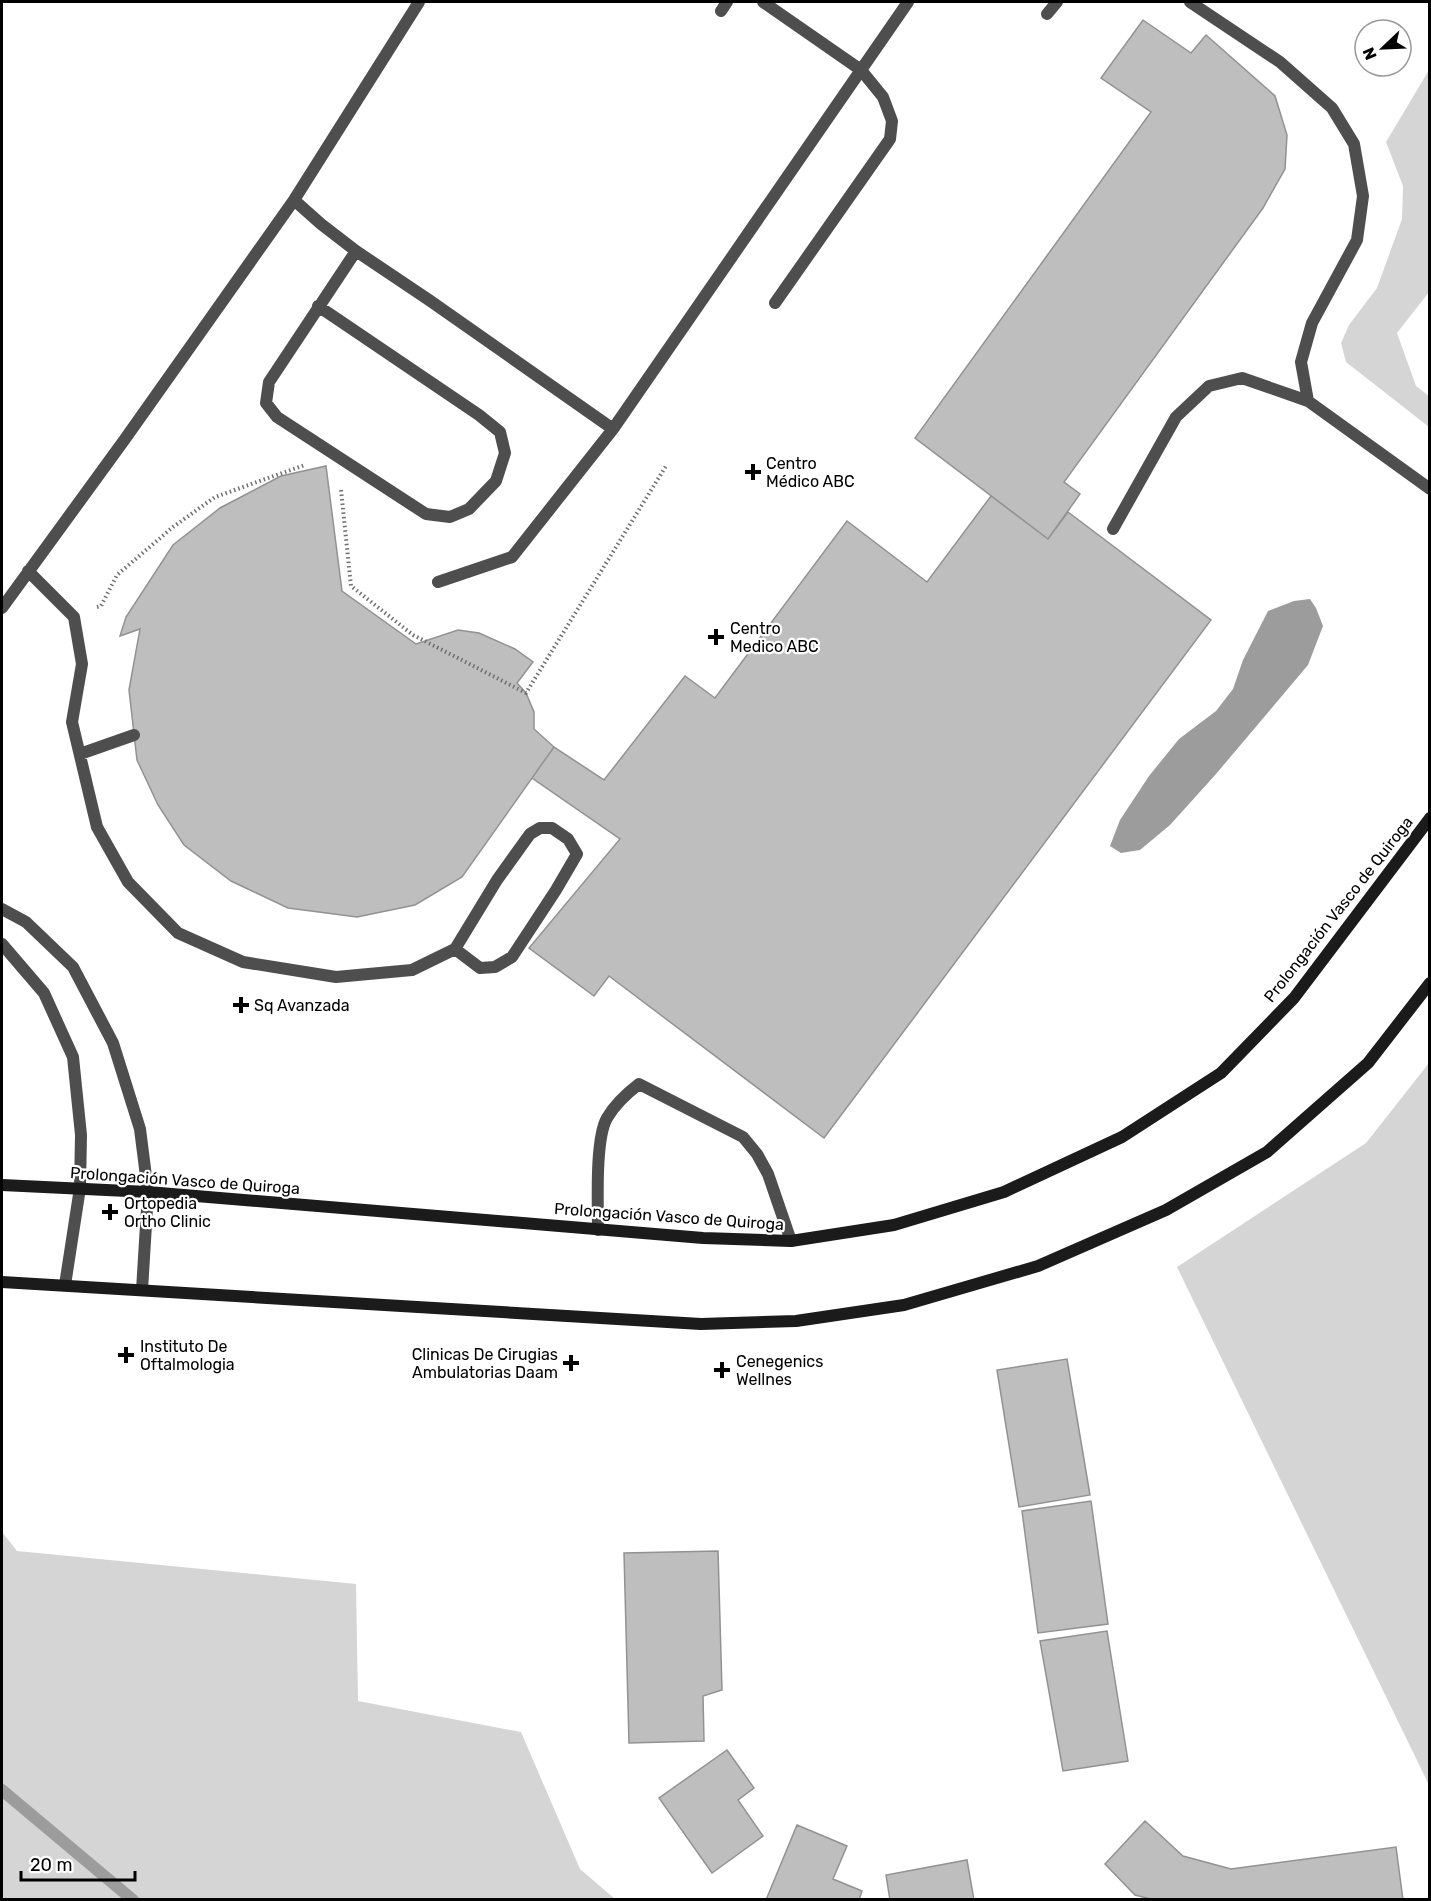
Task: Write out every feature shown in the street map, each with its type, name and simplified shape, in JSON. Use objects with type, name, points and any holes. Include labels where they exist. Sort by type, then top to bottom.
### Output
[{"type":"street","name":"Prolongación Vasco de Quiroga","points":[[2,1185],[148,1192],[703,1238],[791,1240],[894,1225],[1004,1192],[1122,1137],[1221,1073],[1294,998],[1430,818]]},
{"type":"street","points":[[2,1282],[701,1324],[796,1321],[904,1305],[1038,1266],[1166,1210],[1267,1152],[1368,1063],[1430,983]]},
{"type":"lane","points":[[2,608],[294,200],[419,2]]},
{"type":"lane","points":[[763,2],[861,70],[883,97],[892,121],[890,139],[775,303]]},
{"type":"lane","points":[[438,582],[512,558],[613,429],[908,2]]},
{"type":"lane","points":[[1047,14],[1057,2]]},
{"type":"lane","points":[[1190,2],[1280,62],[1332,108],[1353,144],[1363,196],[1357,240],[1312,323],[1301,362],[1308,401]]},
{"type":"lane","points":[[294,200],[356,251],[613,429]]},
{"type":"lane","points":[[318,306],[500,432],[505,453],[496,481],[469,509],[450,517],[426,514],[277,417],[266,403],[269,382],[318,306],[356,251]]},
{"type":"lane","points":[[1113,530],[1176,417],[1209,386],[1242,378],[1308,401],[1430,489]]},
{"type":"lane","points":[[28,572],[74,617],[82,664],[72,722],[97,827],[128,882],[178,933],[243,962],[336,977],[412,970],[455,948],[497,880],[530,834],[540,828],[552,828],[568,839],[577,854],[512,957],[495,967],[480,968],[455,948]]},
{"type":"lane","points":[[80,754],[134,735]]},
{"type":"lane","points":[[2,909],[26,922],[73,967],[113,1043],[140,1129],[148,1192],[142,1290]]},
{"type":"lane","points":[[2,944],[44,993],[73,1057],[81,1135],[80,1188],[65,1285]]},
{"type":"lane","points":[[598,1230],[600,1141],[606,1120],[620,1099],[639,1084],[743,1137],[757,1154],[768,1174],[791,1240]]},
{"type":"path","points":[[74,617],[101,606],[117,575],[173,527],[215,497],[309,463]]},
{"type":"path","points":[[341,482],[351,586],[413,635],[526,693],[666,466]]},
{"type":"shaded area","points":[[1429,70],[1429,292],[1397,333],[1416,386],[1429,396],[1429,427],[1346,362],[1341,343],[1349,325],[1377,288],[1402,219],[1403,186],[1386,142]]},
{"type":"shaded area","points":[[1310,599],[1323,626],[1308,665],[1170,825],[1140,850],[1121,853],[1110,846],[1120,820],[1149,776],[1179,739],[1216,711],[1233,689],[1243,660],[1268,611],[1294,601]]},
{"type":"shaded area","points":[[1429,1063],[1429,1785],[1177,1267],[1366,1143]]},
{"type":"shaded area","points":[[2,1532],[17,1551],[356,1584],[358,1701],[521,1732],[580,1869],[615,1899],[2,1899]]},
{"type":"building","points":[[1143,20],[1191,53],[1206,35],[1275,96],[1287,135],[1285,169],[1263,208],[1064,482],[1080,494],[1048,539],[915,438],[1151,112],[1101,78]]},
{"type":"building","points":[[326,466],[342,591],[416,644],[458,630],[479,633],[515,649],[533,662],[517,683],[526,693],[534,712],[534,729],[554,747],[462,877],[415,905],[357,917],[288,908],[231,881],[184,845],[158,805],[137,760],[129,690],[140,629],[120,636],[126,617],[173,545],[220,508],[281,476]]},
{"type":"building","name":"Centro Médico ABC","points":[[991,496],[1048,539],[1068,512],[1211,620],[824,1138],[609,976],[594,996],[529,948],[620,839],[532,778],[554,747],[604,780],[685,676],[715,698],[847,521],[927,582]]},
{"type":"building","points":[[1067,1359],[1090,1495],[1019,1507],[997,1370]]},
{"type":"building","points":[[1091,1501],[1108,1624],[1038,1633],[1022,1511]]},
{"type":"building","points":[[718,1551],[722,1690],[703,1696],[704,1741],[629,1743],[624,1553]]},
{"type":"building","points":[[1107,1631],[1128,1761],[1063,1771],[1040,1641]]},
{"type":"building","points":[[727,1750],[754,1788],[738,1800],[763,1836],[712,1873],[659,1798]]},
{"type":"building","points":[[1145,1821],[1183,1856],[1231,1869],[1396,1847],[1403,1900],[1155,1900],[1135,1895],[1105,1864]]},
{"type":"building","points":[[797,1825],[847,1846],[833,1879],[862,1891],[859,1900],[766,1900]]},
{"type":"building","points":[[967,1860],[974,1900],[890,1900],[886,1875]]},
{"type":"waterway","points":[[2,1790],[133,1900]]},
{"type":"place","name":"Centro Médico ABC","points":[[753,472]]},
{"type":"place","name":"Centro Medico ABC","points":[[716,637]]},
{"type":"place","name":"Sq Avanzada","points":[[241,1005]]},
{"type":"place","name":"Ortopedia Ortho Clinic","points":[[110,1212]]},
{"type":"place","name":"Instituto De Oftalmologia","points":[[126,1355]]},
{"type":"place","name":"Clinicas De Cirugias Ambulatorias Daam","points":[[571,1363]]},
{"type":"place","name":"Cenegenics Wellnes","points":[[722,1370]]}]
